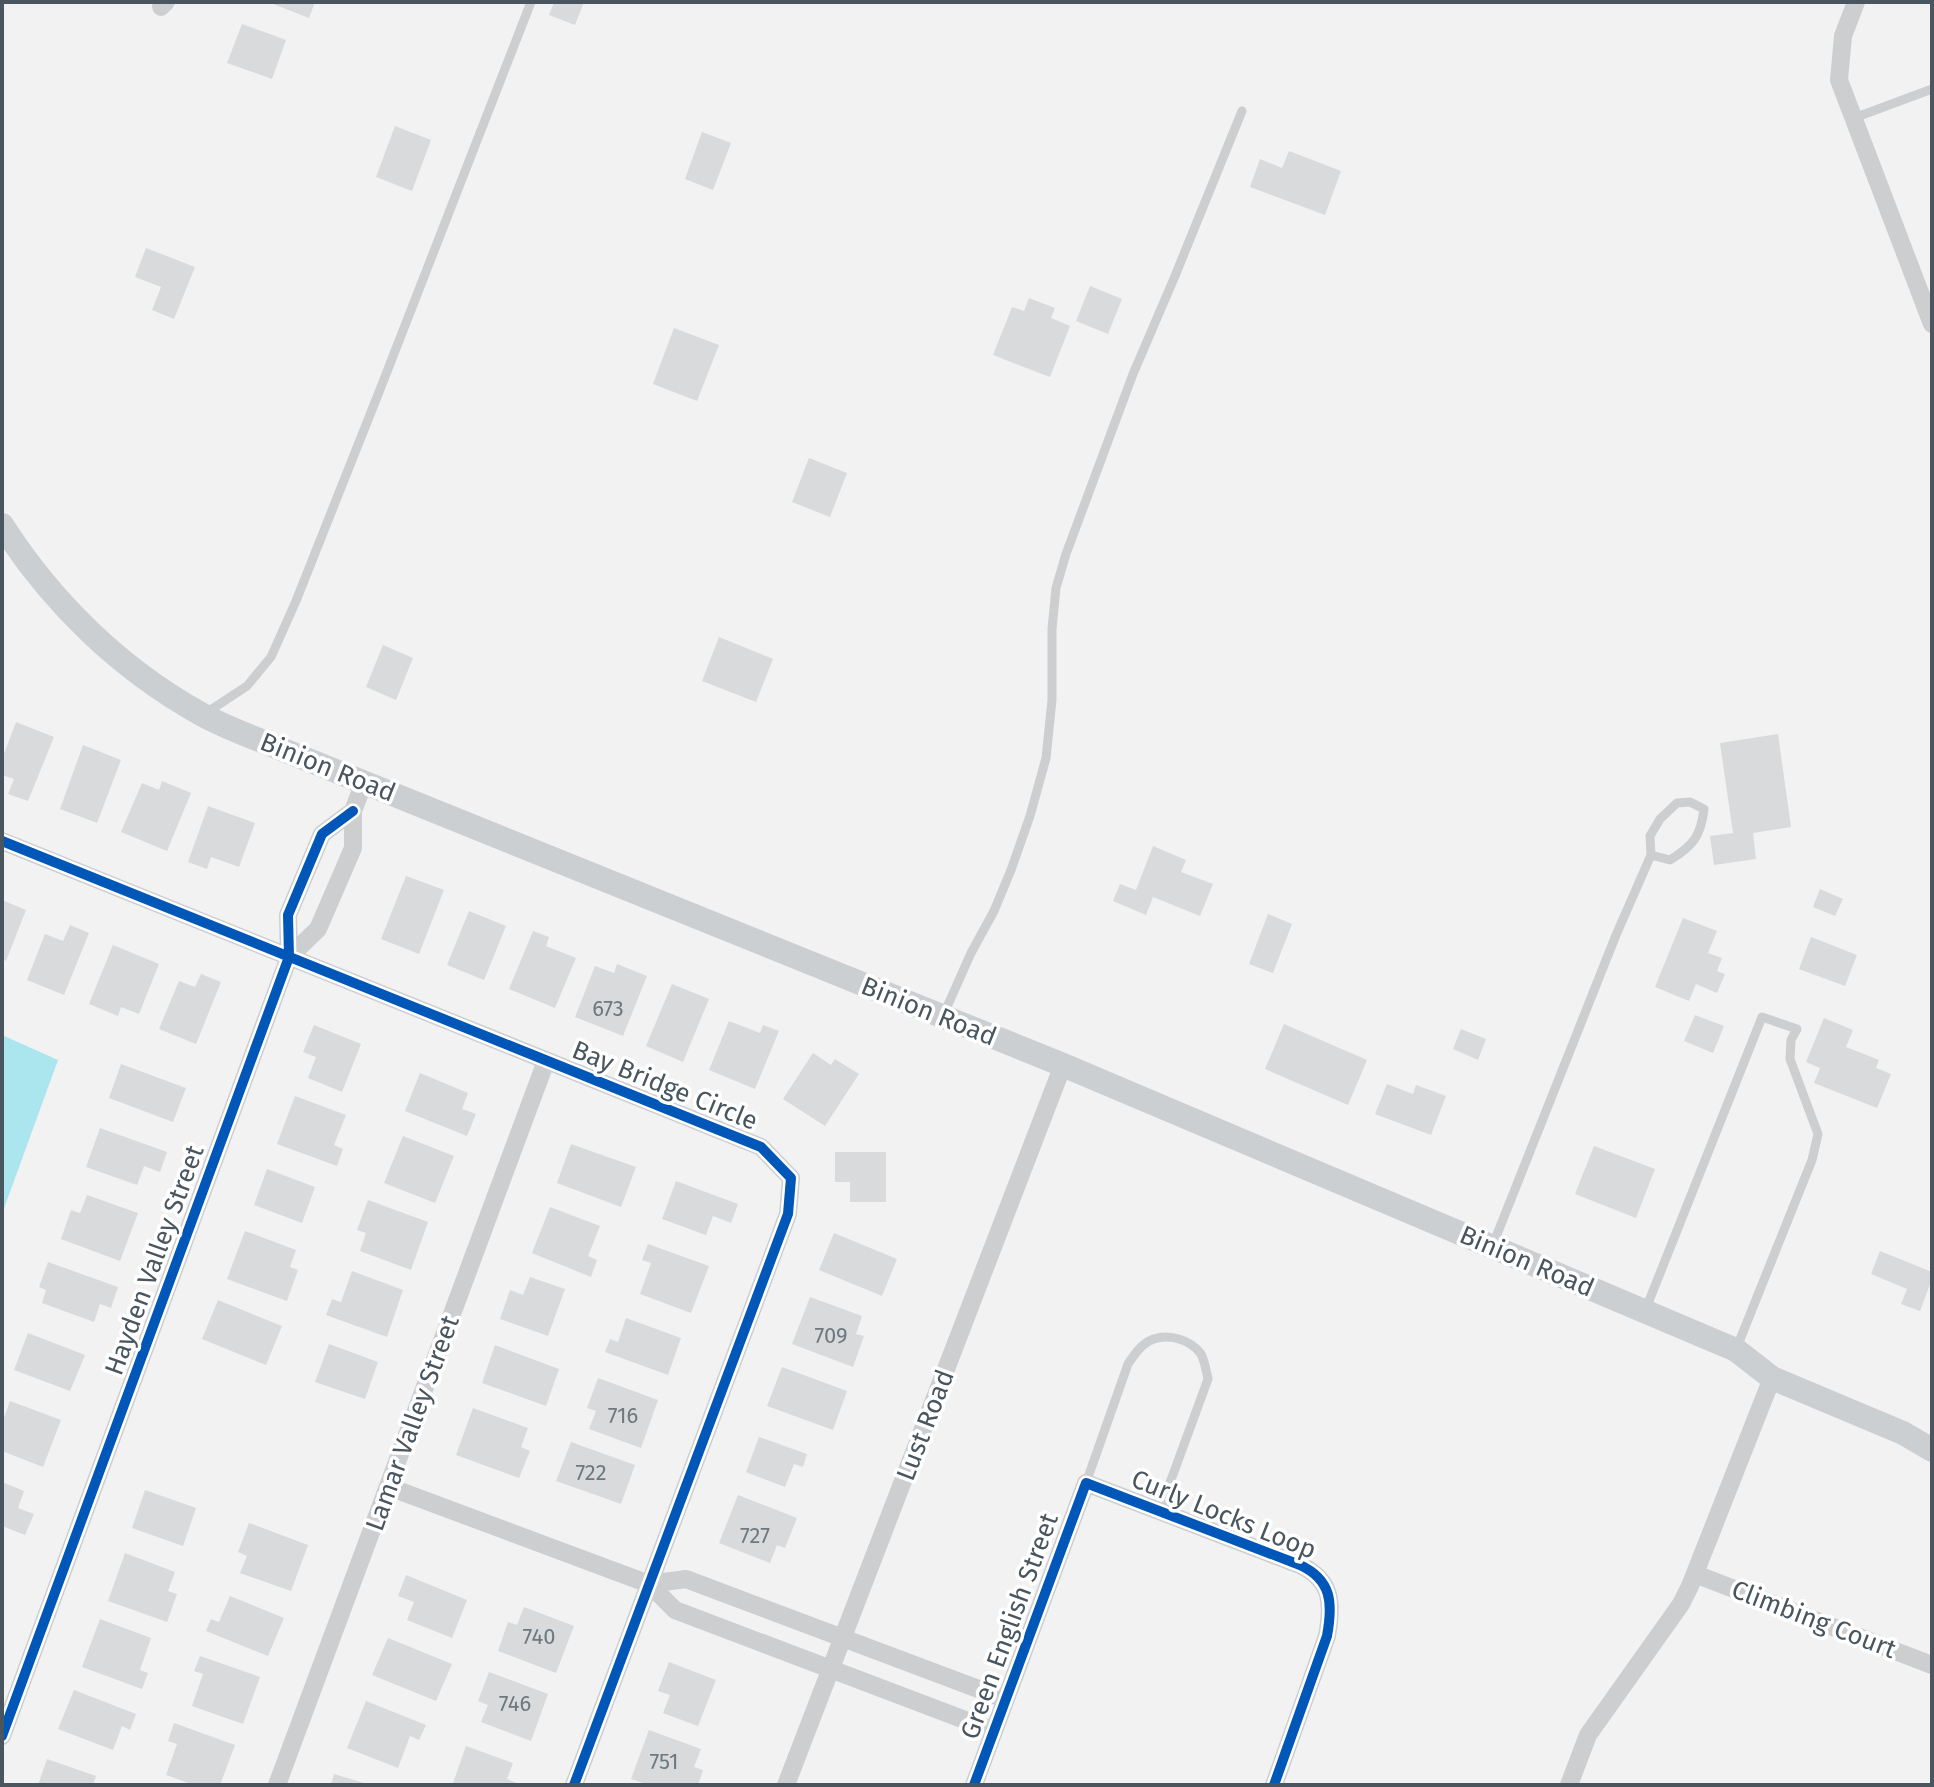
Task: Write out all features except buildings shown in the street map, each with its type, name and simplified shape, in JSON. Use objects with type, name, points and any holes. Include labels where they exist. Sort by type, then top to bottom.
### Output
[{"type":"main road","name":"Binion Road","points":[[2,525],[24,560],[74,618],[138,673],[203,715],[1063,1065],[1645,1311],[1736,1350],[1772,1378],[1903,1433],[1932,1450]]},
{"type":"main road","name":"Binion Road","points":[[1903,1433],[1932,1435]]},
{"type":"street","points":[[1856,2],[1843,36],[1839,80],[1928,301],[1932,324]]},
{"type":"street","name":"Hayden Valley Street","points":[[289,957],[318,929],[353,848],[353,811],[364,782]]},
{"type":"street","name":"Hayden Valley Street","points":[[2,1736],[289,957],[288,915],[322,834],[353,811]]},
{"type":"street","name":"Bay Bridge Circle","points":[[2,841],[761,1147],[791,1178],[788,1214],[574,1785]]},
{"type":"street","name":"Lamar Valley Street","points":[[277,1785],[546,1061]]},
{"type":"street","name":"Lust Road","points":[[786,1785],[1063,1065]]},
{"type":"street","points":[[1569,1785],[1588,1735],[1681,1604],[1772,1378]]},
{"type":"street","name":"Curly Locks Loop","points":[[1086,1483],[1300,1565],[1315,1572],[1325,1585],[1330,1600],[1327,1636],[1274,1785]]},
{"type":"street","name":"Green English Street","points":[[974,1785],[1086,1483]]},
{"type":"street","points":[[389,1487],[649,1584],[675,1610],[994,1731]]},
{"type":"street","name":"Climbing Court","points":[[1695,1574],[1932,1665]]},
{"type":"street","points":[[649,1584],[686,1579],[1005,1699]]},
{"type":"lane","points":[[203,715],[247,686],[271,657],[381,387],[531,2]]},
{"type":"lane","points":[[1854,118],[1932,89]]},
{"type":"lane","points":[[943,1016],[1011,870],[1046,758],[1052,700],[1056,588],[1066,554],[1133,374],[1242,111]]},
{"type":"lane","points":[[1492,1247],[1651,855],[1650,836],[1660,819],[1677,803],[1690,802],[1704,809],[1702,827],[1695,840],[1681,853],[1670,860],[1651,855]]},
{"type":"lane","points":[[1645,1311],[1762,1017],[1797,1029],[1791,1040],[1790,1059],[1818,1134],[1812,1160],[1736,1350]]},
{"type":"lane","points":[[1086,1483],[1128,1364],[1138,1350],[1149,1341],[1165,1335],[1188,1343],[1199,1351],[1208,1379],[1160,1510]]},
{"type":"water","points":[[2,1035],[58,1060],[2,1214]]},
{"type":"cycle path","points":[[2,1736],[289,957],[288,915],[322,834],[353,811]]},
{"type":"cycle path","points":[[2,841],[761,1147],[791,1178],[788,1214],[574,1785]]},
{"type":"cycle path","points":[[974,1785],[1086,1483],[1300,1565],[1311,1571],[1324,1585],[1330,1603],[1327,1636],[1274,1785]]}]
